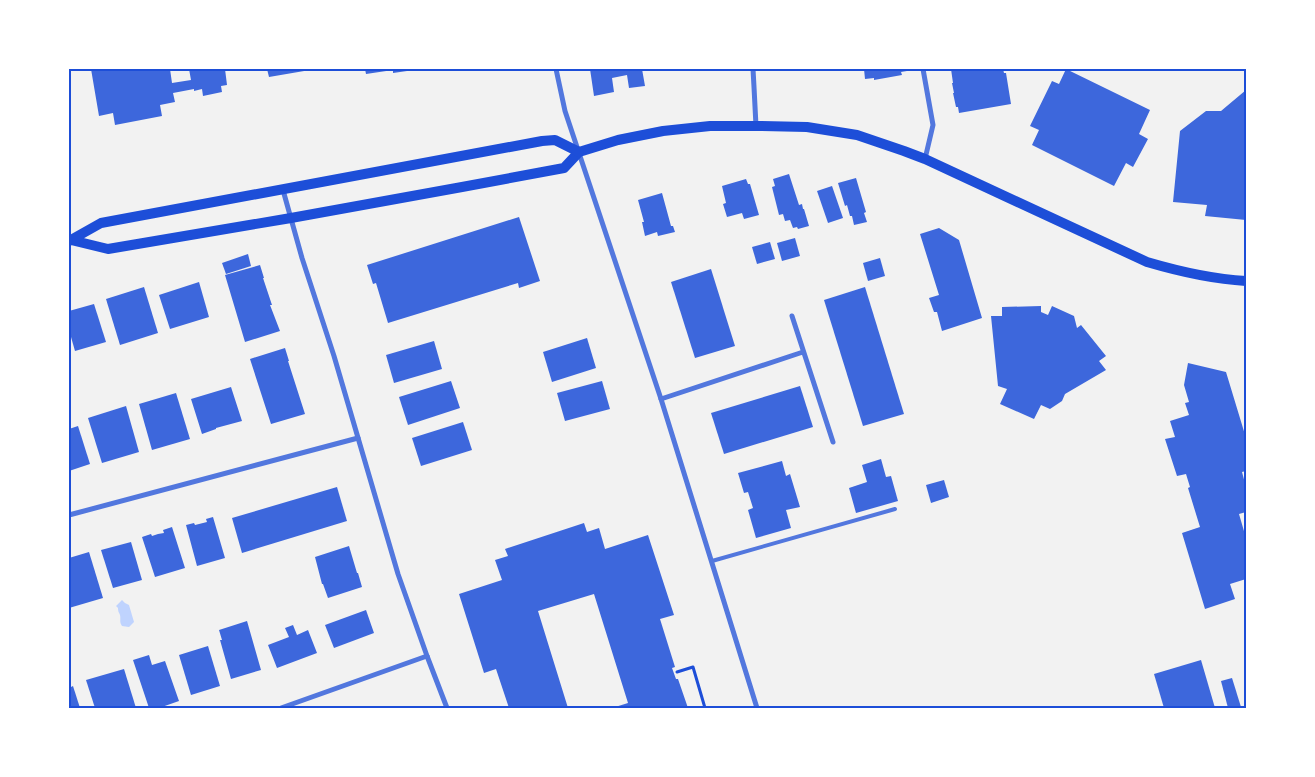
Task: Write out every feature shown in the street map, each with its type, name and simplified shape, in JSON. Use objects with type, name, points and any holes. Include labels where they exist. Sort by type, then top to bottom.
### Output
[{"type":"main road","points":[[70,240],[108,249],[462,187],[564,168],[579,152],[618,140],[663,131],[710,126],[807,127],[857,135],[925,160],[1147,262],[1186,273],[1226,280],[1246,281]]},
{"type":"main road","points":[[70,240],[102,223],[555,140],[579,152]]},
{"type":"street","points":[[556,69],[565,111],[661,399],[757,708]]},
{"type":"street","points":[[752,69],[756,126]]},
{"type":"street","points":[[922,69],[933,125],[925,160]]},
{"type":"street","points":[[283,190],[398,574],[447,708]]},
{"type":"street","points":[[792,316],[833,442]]},
{"type":"street","points":[[661,399],[804,352]]},
{"type":"street","points":[[69,515],[358,438]]},
{"type":"street","points":[[281,708],[427,656]]},
{"type":"lane","points":[[712,560],[895,509]]},
{"type":"path","points":[[678,672],[693,667],[705,708]]},
{"type":"water","points":[[122,600],[129,605],[134,622],[129,627],[122,626],[120,622],[120,615],[116,606]]},
{"type":"building","points":[[91,69],[170,69],[172,83],[191,80],[189,69],[225,69],[227,85],[221,86],[222,92],[203,96],[202,89],[173,93],[175,102],[160,105],[162,116],[115,125],[113,113],[99,116]]},
{"type":"building","points":[[267,69],[310,69],[310,70],[269,77]]},
{"type":"building","points":[[365,69],[414,70],[393,73],[393,70],[366,74]]},
{"type":"building","points":[[590,69],[642,69],[645,86],[629,88],[627,75],[612,78],[614,92],[594,96]]},
{"type":"building","points":[[864,69],[906,69],[907,71],[901,72],[902,75],[874,80],[874,78],[865,79]]},
{"type":"building","points":[[951,69],[1003,69],[1004,73],[1006,73],[1011,104],[959,113],[953,93]]},
{"type":"building","points":[[1066,69],[1150,110],[1139,134],[1148,139],[1133,167],[1126,163],[1114,186],[1032,145],[1039,130],[1030,126],[1052,81],[1059,84]]},
{"type":"building","points":[[1246,90],[1246,220],[1205,216],[1207,205],[1173,202],[1180,131],[1206,111],[1221,111]]},
{"type":"building","points":[[789,174],[799,205],[802,204],[809,226],[798,229],[797,227],[793,228],[790,220],[785,221],[783,214],[779,215],[772,187],[775,186],[773,179]]},
{"type":"building","points":[[856,178],[867,222],[854,225],[847,205],[845,206],[838,183]]},
{"type":"building","points":[[746,179],[748,184],[750,184],[759,215],[744,219],[742,213],[727,217],[723,204],[726,203],[722,186]]},
{"type":"building","points":[[832,186],[843,218],[828,223],[817,191]]},
{"type":"building","points":[[662,193],[671,226],[673,226],[675,232],[658,236],[657,232],[645,236],[642,222],[644,222],[638,200]]},
{"type":"building","points":[[519,217],[540,281],[519,288],[518,283],[388,323],[376,283],[373,284],[367,265]]},
{"type":"building","points":[[939,228],[959,240],[982,318],[942,331],[937,312],[934,312],[929,298],[939,295],[920,234]]},
{"type":"building","points":[[795,238],[800,256],[782,261],[777,243]]},
{"type":"building","points":[[770,242],[775,259],[757,264],[752,247]]},
{"type":"building","points":[[248,254],[251,266],[226,274],[222,263]]},
{"type":"building","points":[[880,258],[885,276],[868,281],[863,263]]},
{"type":"building","points":[[260,265],[272,305],[270,305],[280,331],[245,342],[225,275]]},
{"type":"building","points":[[711,269],[735,346],[695,358],[671,282]]},
{"type":"building","points":[[199,282],[209,317],[170,329],[159,295]]},
{"type":"building","points":[[144,287],[158,333],[120,345],[106,299]]},
{"type":"building","points":[[865,287],[904,414],[863,426],[824,300]]},
{"type":"building","points":[[94,304],[106,342],[75,351],[69,330],[69,311]]},
{"type":"building","points":[[1041,306],[1041,312],[1048,315],[1052,306],[1074,316],[1077,328],[1081,325],[1106,356],[1099,361],[1106,370],[1065,394],[1062,401],[1050,409],[1041,405],[1034,419],[1000,404],[1007,389],[998,386],[991,316],[1002,316],[1002,307]]},
{"type":"building","points":[[587,338],[596,368],[552,382],[543,352]]},
{"type":"building","points":[[434,341],[442,369],[394,383],[386,355]]},
{"type":"building","points":[[285,348],[305,414],[271,424],[250,359]]},
{"type":"building","points":[[1188,363],[1226,372],[1246,438],[1246,471],[1242,472],[1246,487],[1246,512],[1239,514],[1246,538],[1246,579],[1230,584],[1235,599],[1205,609],[1182,533],[1200,527],[1188,488],[1190,487],[1186,474],[1177,476],[1165,439],[1175,437],[1170,421],[1189,415],[1185,403],[1189,402],[1184,385]]},
{"type":"building","points":[[451,381],[460,408],[408,425],[399,397]]},
{"type":"building","points":[[602,381],[610,409],[565,421],[557,393]]},
{"type":"building","points":[[800,386],[813,427],[724,454],[711,413]]},
{"type":"building","points":[[231,387],[242,421],[202,434],[191,399]]},
{"type":"building","points":[[176,393],[190,439],[152,450],[139,404]]},
{"type":"building","points":[[126,406],[139,452],[102,463],[88,418]]},
{"type":"building","points":[[463,422],[472,450],[421,466],[412,438]]},
{"type":"building","points":[[78,426],[90,464],[69,471],[69,429]]},
{"type":"building","points":[[881,459],[886,477],[891,476],[898,501],[856,513],[849,488],[867,482],[862,465]]},
{"type":"building","points":[[782,461],[786,476],[790,474],[800,507],[786,510],[791,528],[756,538],[748,510],[753,508],[748,492],[744,493],[738,473]]},
{"type":"building","points":[[944,480],[949,497],[931,503],[926,485]]},
{"type":"building","points":[[337,487],[347,521],[242,553],[232,518]]},
{"type":"building","points":[[213,517],[225,558],[197,566],[186,525],[207,522],[206,519]]},
{"type":"building","points":[[584,523],[587,532],[599,528],[605,549],[648,535],[674,615],[660,619],[675,667],[672,668],[688,708],[612,708],[628,703],[594,594],[538,611],[568,708],[509,708],[496,669],[484,673],[459,594],[502,580],[495,560],[508,556],[505,549]]},
{"type":"building","points":[[172,527],[185,568],[155,577],[142,537],[164,533],[163,530]]},
{"type":"building","points":[[131,542],[142,580],[113,588],[101,550]]},
{"type":"building","points":[[349,546],[362,587],[328,598],[315,557]]},
{"type":"building","points":[[89,552],[103,598],[69,608],[69,558]]},
{"type":"building","points":[[366,610],[374,633],[334,648],[325,625]]},
{"type":"building","points":[[247,621],[261,670],[231,679],[219,630]]},
{"type":"building","points":[[293,625],[297,635],[308,630],[317,653],[277,668],[268,645],[289,637],[285,628]]},
{"type":"building","points":[[208,646],[220,686],[191,695],[179,655]]},
{"type":"building","points":[[149,655],[152,665],[165,661],[179,701],[159,708],[149,708],[133,660]]},
{"type":"building","points":[[1201,660],[1215,708],[1164,708],[1154,674]]},
{"type":"building","points":[[124,669],[136,708],[95,708],[86,680]]},
{"type":"building","points":[[1232,678],[1241,707],[1239,708],[1228,708],[1221,681]]},
{"type":"building","points":[[73,686],[80,708],[69,708],[69,688]]}]
